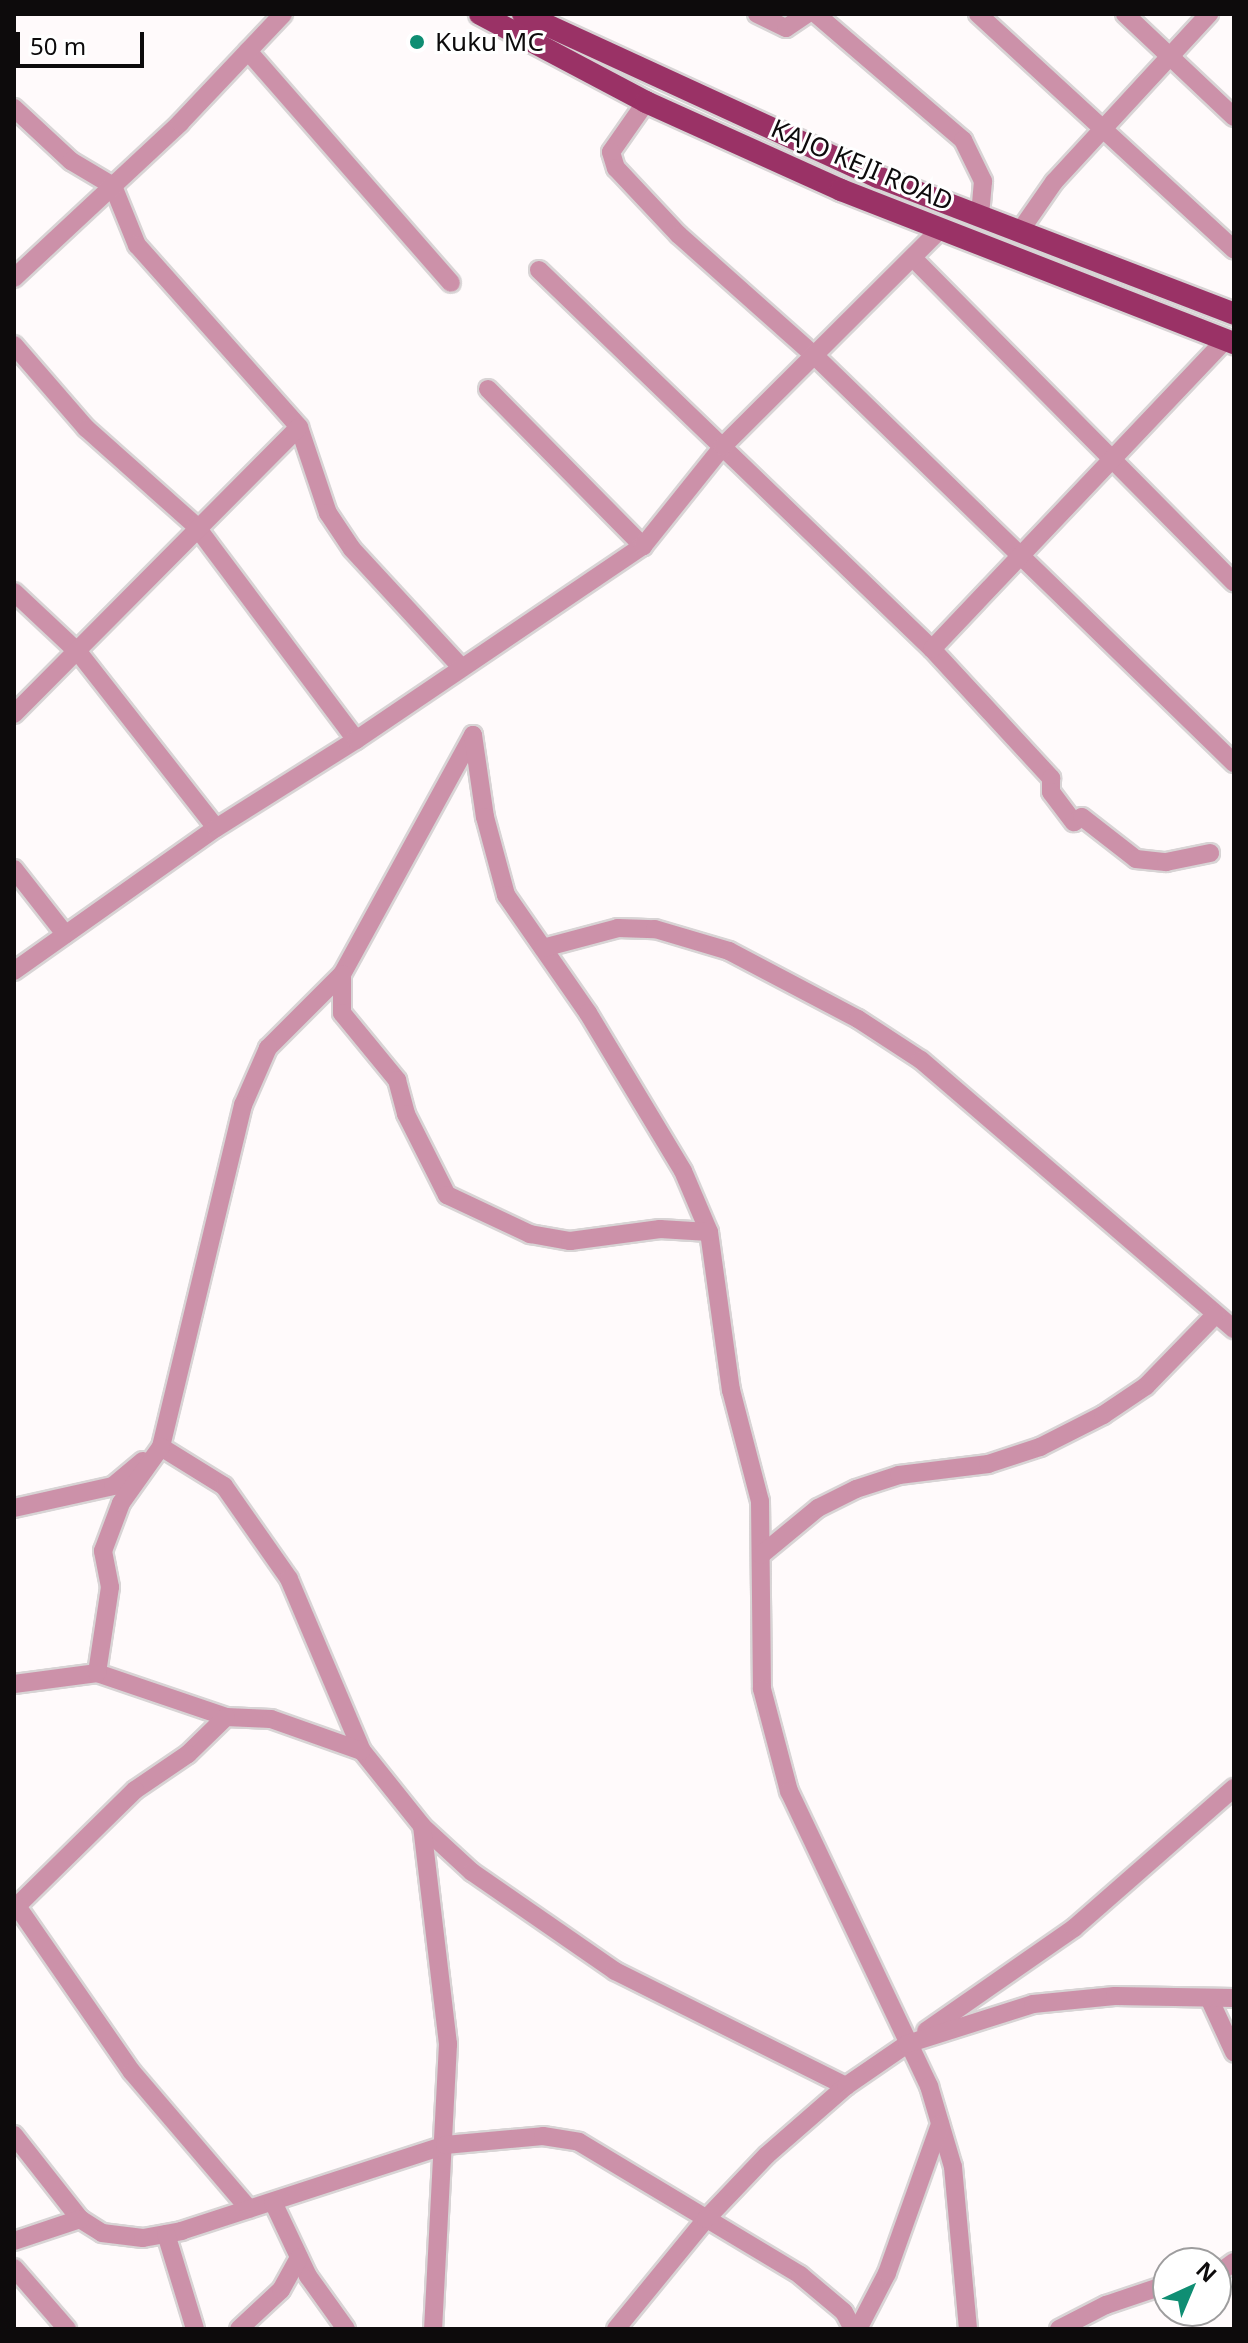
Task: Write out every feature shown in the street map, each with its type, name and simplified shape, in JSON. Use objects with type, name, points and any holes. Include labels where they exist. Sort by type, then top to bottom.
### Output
[{"type":"main road","name":"KAJO KEJI ROAD","points":[[480,14],[646,102],[1227,349]]},
{"type":"main road","name":"KAJO KEJI ROAD","points":[[523,14],[806,146],[980,217],[1234,314]]},
{"type":"street","points":[[14,278],[113,186],[283,14]]},
{"type":"street","points":[[757,14],[786,28],[807,14]]},
{"type":"street","points":[[816,14],[963,140],[983,181],[980,217]]},
{"type":"street","points":[[978,14],[1234,249]]},
{"type":"street","points":[[1125,14],[1234,117]]},
{"type":"street","points":[[1020,231],[1102,127],[1209,14]]},
{"type":"street","points":[[248,51],[451,283]]},
{"type":"street","points":[[599,79],[615,58]]},
{"type":"street","points":[[646,102],[610,159],[679,235],[815,356],[1234,763]]},
{"type":"street","points":[[14,108],[71,161],[113,186],[137,245],[299,427],[328,513],[352,549],[461,667]]},
{"type":"street","points":[[14,971],[216,828],[356,740],[643,546],[723,446],[941,229]]},
{"type":"street","points":[[914,259],[1114,457],[1234,582]]},
{"type":"street","points":[[539,270],[932,649],[1051,778],[1051,792],[1074,822],[1082,817],[1136,859],[1166,862],[1210,853]]},
{"type":"street","points":[[14,345],[86,428],[196,526],[356,740]]},
{"type":"street","points":[[932,649],[1022,558],[1114,457],[1227,349]]},
{"type":"street","points":[[488,389],[643,546]]},
{"type":"street","points":[[14,714],[79,653],[196,526],[299,427]]},
{"type":"street","points":[[14,592],[79,653],[216,828]]},
{"type":"street","points":[[97,1673],[110,1587],[103,1551],[121,1503],[161,1447],[243,1105],[268,1048],[342,974],[473,735],[485,817],[506,895],[543,948],[683,1171],[709,1232],[731,1390],[760,1501],[762,1689],[789,1791],[929,2086],[953,2167],[968,2329]]},
{"type":"street","points":[[14,869],[65,934]]},
{"type":"street","points":[[543,948],[595,932],[655,929],[729,951],[858,1019],[921,1060],[1234,1329]]},
{"type":"street","points":[[342,974],[342,1013],[397,1080],[406,1114],[447,1195],[530,1234],[570,1241],[660,1229],[709,1232]]},
{"type":"street","points":[[761,1555],[818,1508],[856,1489],[899,1475],[988,1464],[1040,1447],[1103,1415],[1146,1386],[1216,1314]]},
{"type":"street","points":[[14,1508],[113,1486],[161,1447]]},
{"type":"street","points":[[161,1447],[224,1486],[289,1579],[362,1751],[422,1826],[472,1872],[615,1971],[846,2086]]},
{"type":"street","points":[[14,1684],[97,1673],[226,1717],[271,1719],[362,1751]]},
{"type":"street","points":[[226,1717],[188,1754],[135,1790],[17,1906],[132,2072],[249,2209]]},
{"type":"street","points":[[616,2329],[706,2219],[788,2135],[846,2086],[1074,1928],[1234,1788]]},
{"type":"street","points":[[422,1826],[448,2044],[433,2329]]},
{"type":"street","points":[[907,2044],[1033,2004],[1115,1996],[1234,1998]]},
{"type":"street","points":[[1209,1998],[1234,2052]]},
{"type":"street","points":[[14,2135],[80,2219],[102,2233],[143,2238],[273,2202],[445,2145],[543,2136],[579,2142],[825,2293],[856,2329],[887,2273],[940,2124]]},
{"type":"street","points":[[273,2202],[299,2258],[346,2329]]},
{"type":"street","points":[[14,2241],[80,2219]]},
{"type":"street","points":[[166,2234],[195,2329]]},
{"type":"street","points":[[239,2329],[281,2290],[299,2258]]},
{"type":"street","points":[[14,2268],[67,2329]]},
{"type":"street","points":[[1059,2329],[1106,2305],[1152,2289]]},
{"type":"place","name":"Kuku MC","points":[[417,42]]}]
